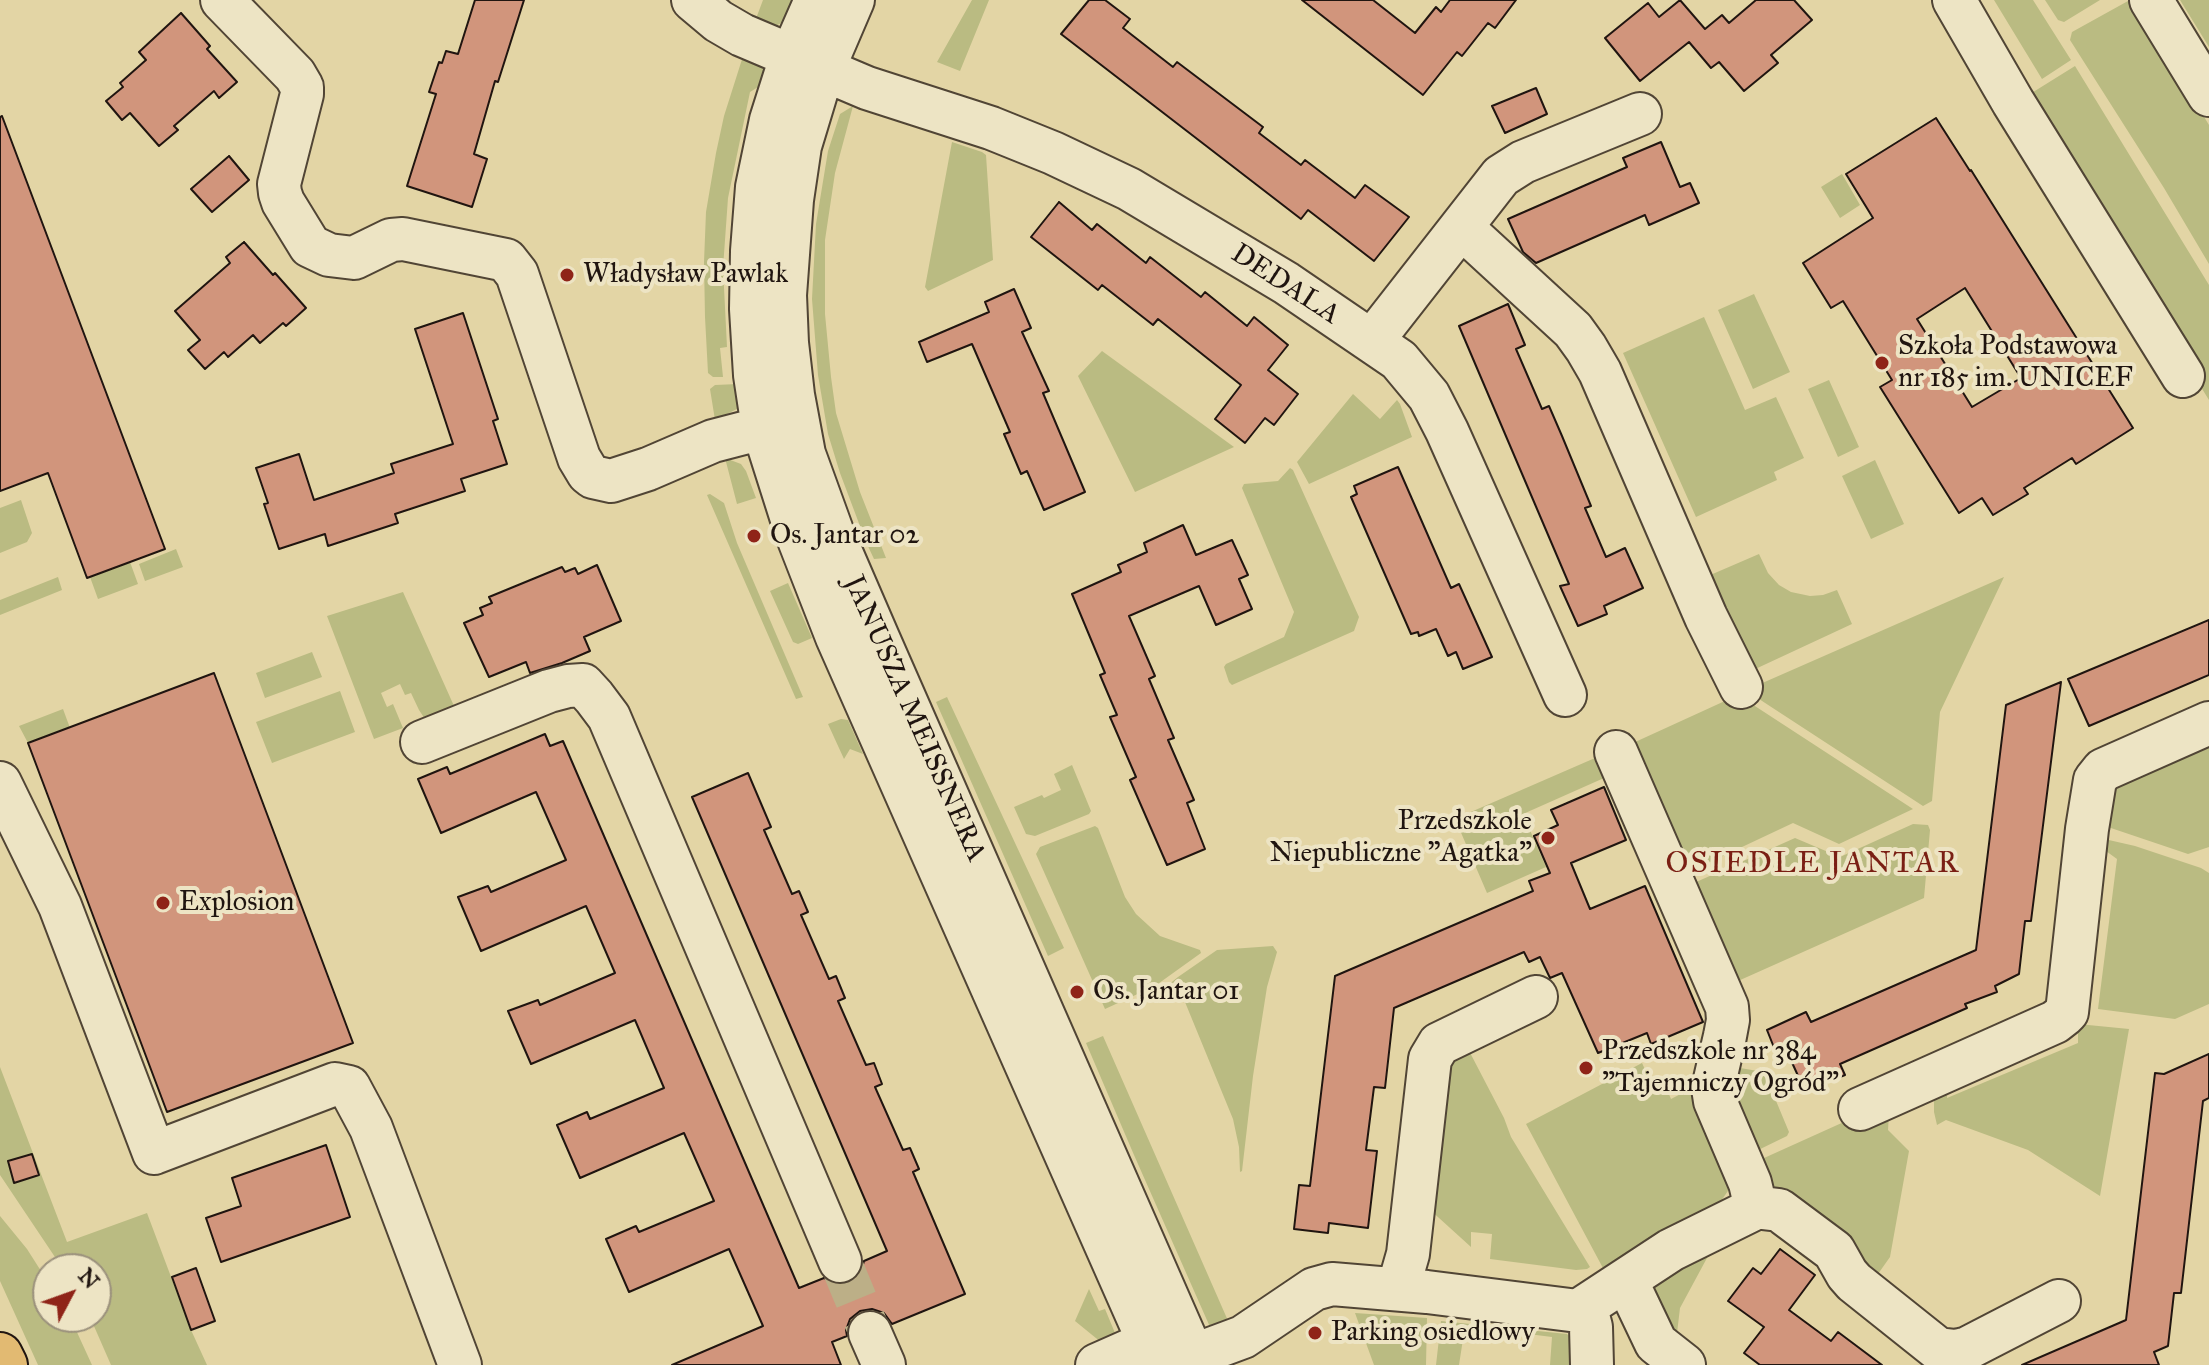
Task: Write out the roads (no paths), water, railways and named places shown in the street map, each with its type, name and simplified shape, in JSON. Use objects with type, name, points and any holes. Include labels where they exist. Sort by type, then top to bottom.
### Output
[{"type":"main road","points":[[0,1355],[5,1365]]},
{"type":"street","points":[[222,0],[295,75],[302,87],[279,184],[283,202],[310,246],[329,255],[354,258],[391,240],[403,239],[506,260],[517,274],[579,458],[593,477],[611,481],[713,441],[763,428]]},
{"type":"street","name":"DEDALA","points":[[693,0],[728,28],[807,63],[867,88],[991,128],[1129,189],[1286,283],[1399,360],[1429,396],[1447,431],[1565,695]]},
{"type":"street","name":"JANUSZA MEISSNERA","points":[[816,0],[787,247],[785,295],[793,395],[804,454],[833,534],[1174,1357]]},
{"type":"street","name":"JANUSZA MEISSNERA","points":[[853,0],[807,63],[771,120],[757,187],[752,251],[751,309],[755,375],[763,428],[796,532],[837,637],[1174,1357]]},
{"type":"street","points":[[1954,0],[2020,114],[2183,376]]},
{"type":"street","points":[[2151,0],[2209,95]]},
{"type":"street","points":[[1372,341],[1483,196],[1510,168],[1640,114]]},
{"type":"street","points":[[1461,227],[1564,311],[1600,372],[1706,617],[1741,687]]},
{"type":"street","points":[[422,742],[568,686],[583,685],[594,697],[609,717],[840,1261]]},
{"type":"street","points":[[1860,1109],[2055,1022],[2067,1012],[2095,780],[2103,770],[2209,723]]},
{"type":"street","points":[[1616,752],[1727,1007],[1728,1020],[1713,1088],[1715,1101],[1750,1183],[1756,1208]]},
{"type":"street","points":[[0,783],[60,906],[154,1153],[335,1084],[349,1087],[371,1128],[460,1365]]},
{"type":"street","points":[[1398,1289],[1408,1254],[1430,1059],[1439,1044],[1536,997]]},
{"type":"street","points":[[1097,1365],[1174,1357],[1251,1333],[1321,1286],[1398,1289],[1573,1311],[1586,1308],[1671,1250],[1756,1208],[1779,1210],[1834,1251],[1854,1282],[1938,1349],[1956,1351],[1968,1348],[2059,1301]]},
{"type":"street","points":[[1626,1280],[1656,1343],[1684,1365]]},
{"type":"street","points":[[1586,1308],[1591,1327],[1592,1365]]},
{"type":"tunnel","points":[[840,1261],[870,1333]]},
{"type":"place","name":"Władysław Pawlak","points":[[567,275]]},
{"type":"place","name":"Szkoła Podstawowa nr 185 im. UNICEF","points":[[1882,363]]},
{"type":"place","name":"Os. Jantar 02","points":[[754,536]]},
{"type":"place","name":"Przedszkole Niepubliczne \"Agatka\"","points":[[1548,838]]},
{"type":"place","name":"Explosion","points":[[163,903]]},
{"type":"place","name":"Os. Jantar 01","points":[[1077,992]]},
{"type":"place","name":"Przedszkole nr 384 \"Tajemniczy Ogród\"","points":[[1586,1068]]},
{"type":"place","name":"Parking osiedlowy","points":[[1315,1333]]},
{"type":"district","name":"OSIEDLE JANTAR","points":[[1813,865]]}]
